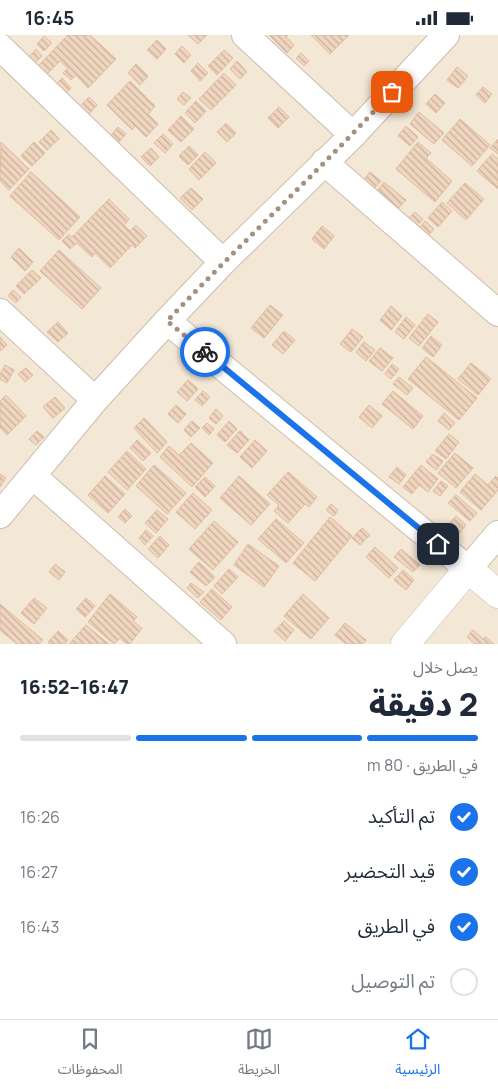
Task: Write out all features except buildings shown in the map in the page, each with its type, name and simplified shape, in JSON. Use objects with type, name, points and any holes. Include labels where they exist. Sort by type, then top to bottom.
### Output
[{"type":"street","points":[[245,35],[352,135]]},
{"type":"street","points":[[0,515],[95,400],[167,321],[223,262],[352,135],[446,35]]},
{"type":"street","points":[[0,47],[223,262]]},
{"type":"street","points":[[324,163],[498,313]]},
{"type":"street","points":[[0,312],[95,400]]},
{"type":"street","points":[[167,321],[498,595]]},
{"type":"street","points":[[33,476],[223,644]]},
{"type":"street","points":[[404,644],[498,534]]},
{"type":"shaded area","points":[[0,35],[498,35],[498,644],[0,644]]},
{"type":"way so far","points":[[205,352],[167,321],[223,262],[352,135],[392,92]]},
{"type":"route","points":[[205,352],[438,544]]}]
